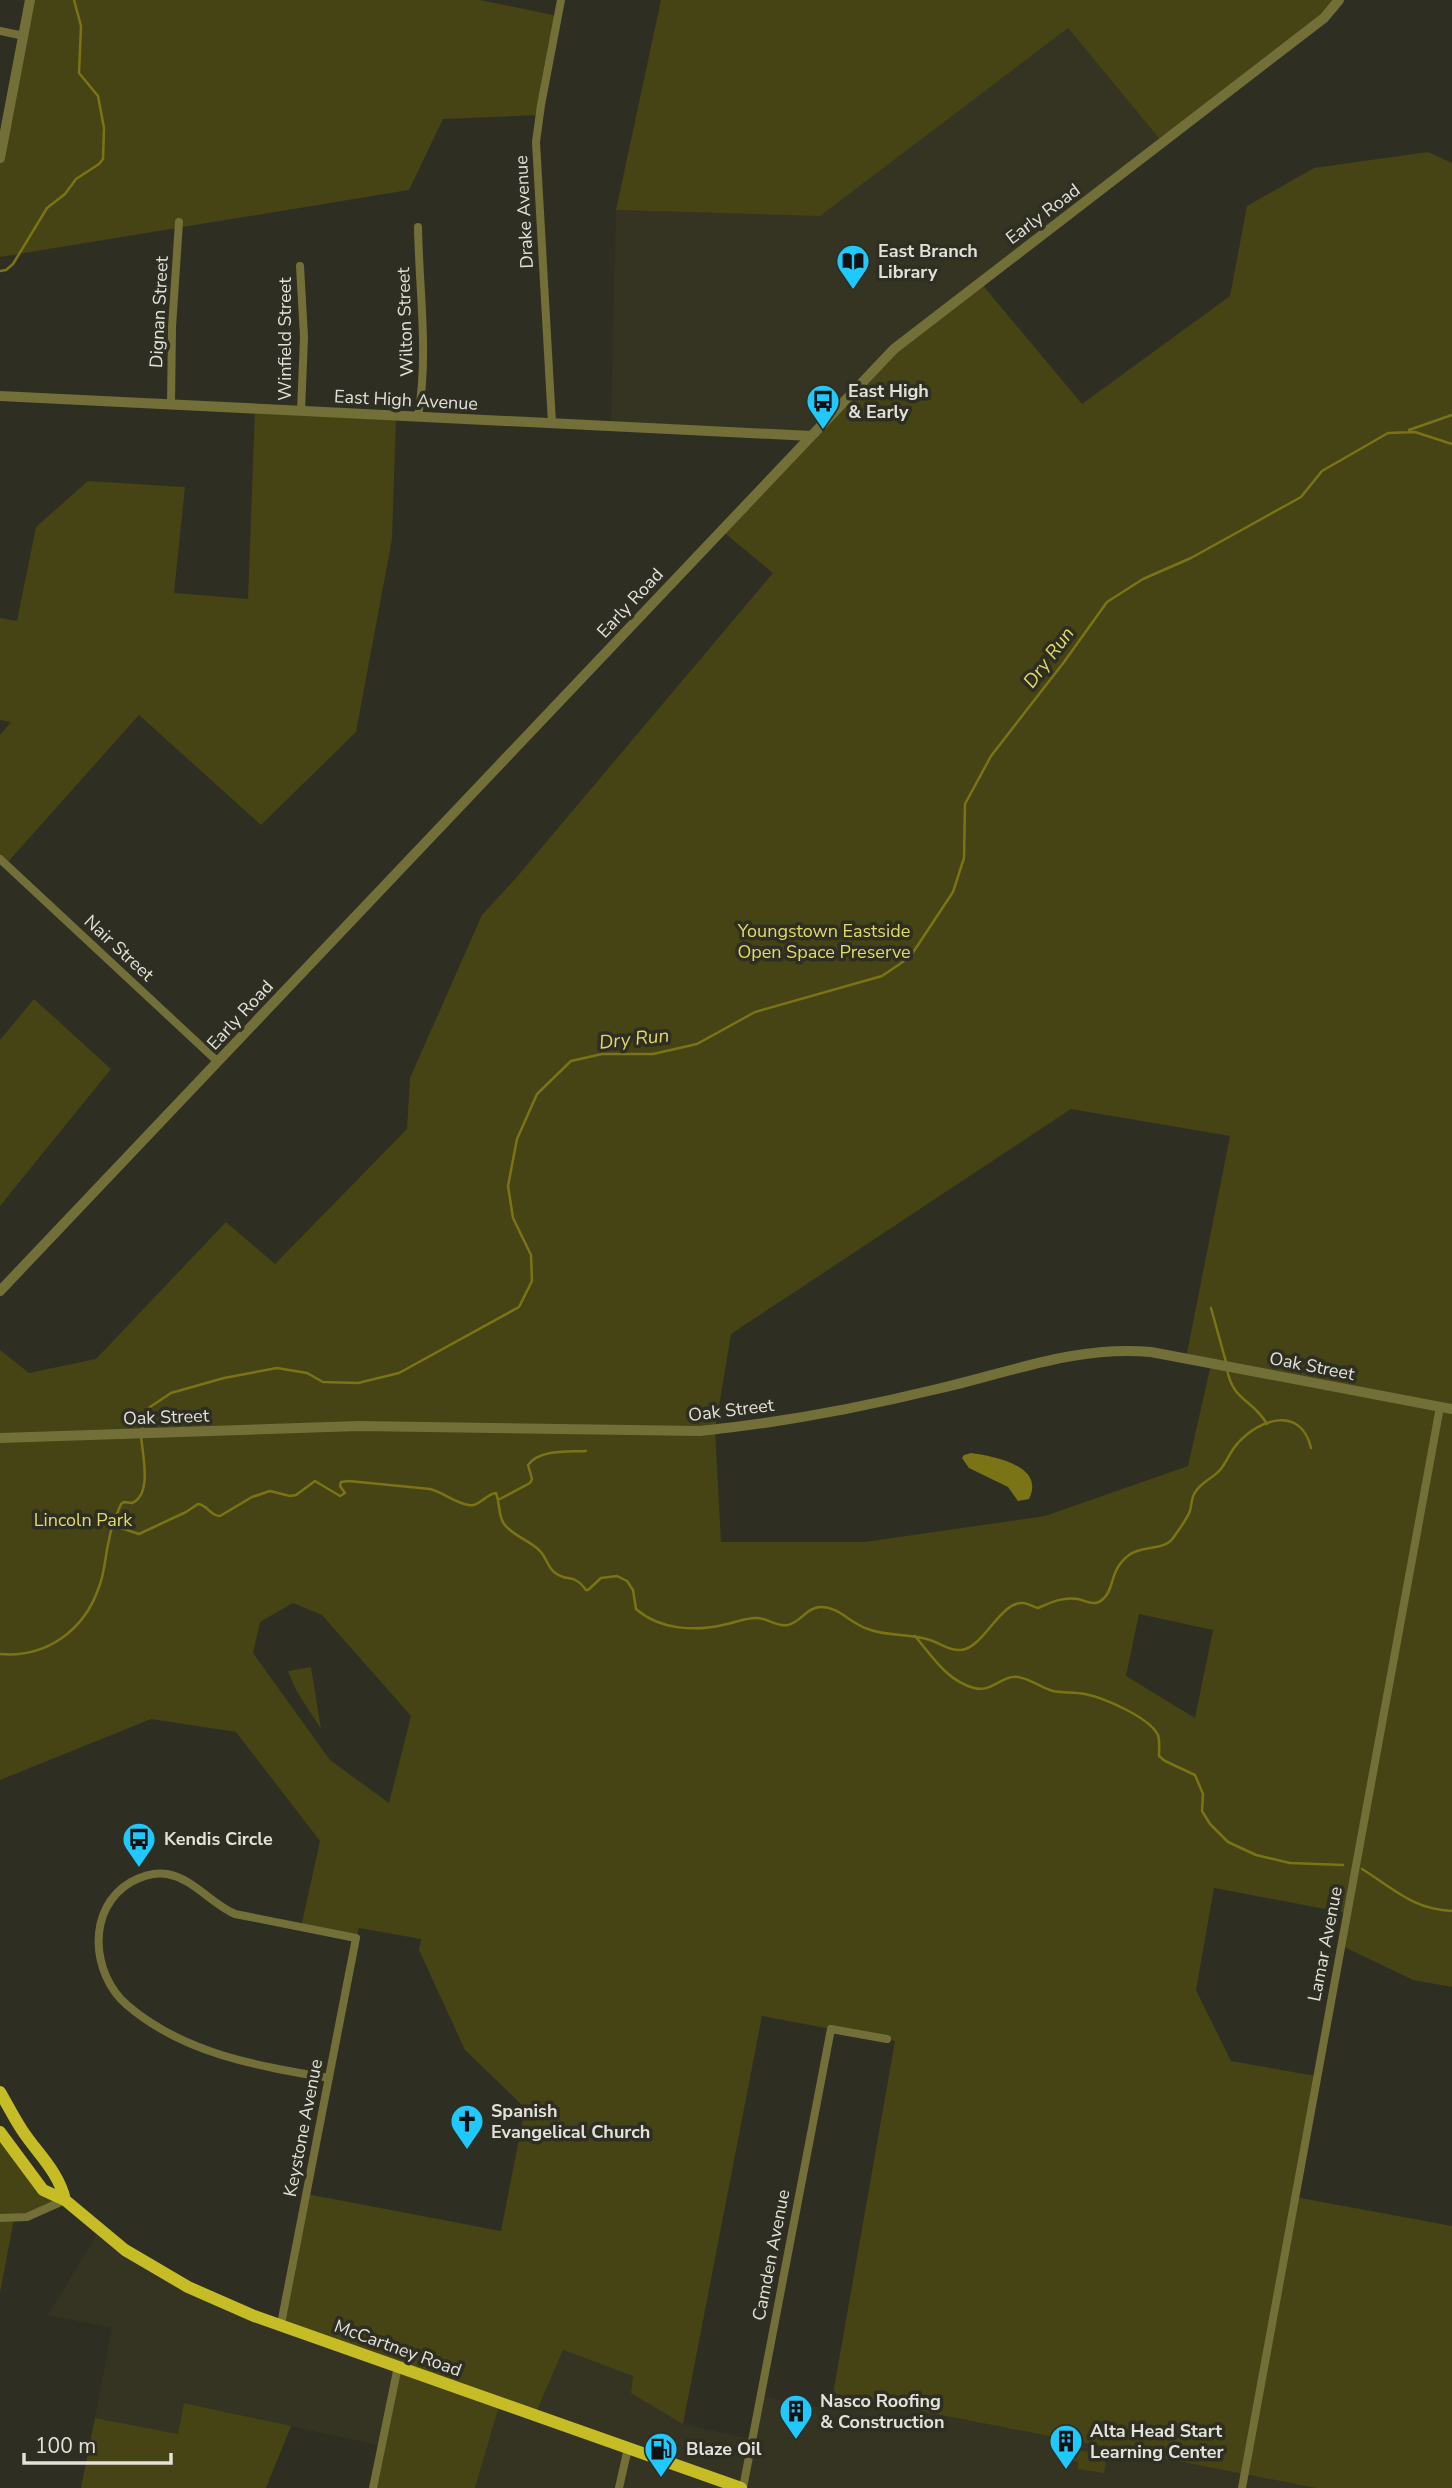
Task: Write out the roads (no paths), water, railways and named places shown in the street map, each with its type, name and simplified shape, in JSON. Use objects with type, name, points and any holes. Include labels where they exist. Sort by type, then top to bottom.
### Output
[{"type":"highway","name":"McCartney Road","points":[[0,2092],[55,2175],[65,2200]]},
{"type":"highway","name":"McCartney Road","points":[[0,2132],[43,2190],[65,2200],[99,2231],[161,2273],[254,2316],[742,2488]]},
{"type":"street","points":[[0,158],[30,0]]},
{"type":"street","name":"Drake Avenue","points":[[552,423],[536,142],[561,0]]},
{"type":"street","name":"Early Road","points":[[0,1291],[906,339],[1311,28],[1339,0]]},
{"type":"street","points":[[0,31],[24,36]]},
{"type":"street","name":"Dignan Street","points":[[171,404],[172,327],[179,222]]},
{"type":"street","name":"Wilton Street","points":[[418,227],[424,333],[422,391],[418,417]]},
{"type":"street","name":"Winfield Street","points":[[300,266],[304,347],[301,411]]},
{"type":"street","name":"East High Avenue","points":[[0,396],[811,436]]},
{"type":"street","name":"Nair Street","points":[[0,859],[218,1061]]},
{"type":"street","name":"Oak Street","points":[[0,1438],[359,1426],[700,1432],[898,1398],[1098,1350],[1130,1349],[1452,1409]]},
{"type":"street","name":"Lamar Avenue","points":[[1242,2488],[1440,1407]]},
{"type":"street","name":"Keystone Avenue","points":[[281,2324],[329,2078],[356,1938],[235,1914],[217,1905],[183,1879],[159,1874],[143,1876],[124,1886],[107,1907],[99,1931],[100,1960],[109,1983],[126,2005],[187,2043],[215,2054],[329,2078]]},
{"type":"street","name":"Camden Avenue","points":[[742,2488],[831,2029],[887,2039]]},
{"type":"street","points":[[0,2218],[27,2217],[65,2200]]},
{"type":"street","points":[[373,2488],[398,2366]]},
{"type":"street","points":[[620,2488],[628,2448]]},
{"type":"waterway","points":[[0,271],[13,264],[47,208],[65,194],[76,179],[103,159],[104,128],[98,96],[79,73],[81,26],[74,0]]},
{"type":"waterway","points":[[1409,430],[1452,415]]},
{"type":"waterway","name":"Dry Run","points":[[142,1429],[147,1409],[171,1393],[224,1378],[277,1368],[307,1373],[323,1382],[358,1383],[399,1373],[519,1307],[532,1281],[531,1255],[513,1218],[508,1186],[517,1139],[537,1094],[571,1061],[602,1054],[653,1054],[697,1044],[755,1012],[882,976],[910,957],[953,892],[964,858],[965,804],[991,756],[1107,602],[1143,579],[1191,558],[1301,497],[1322,471],[1388,433],[1415,432],[1452,444]]},
{"type":"waterway","points":[[1211,1308],[1226,1362]]},
{"type":"waterway","points":[[1227,1369],[1238,1394],[1267,1424]]},
{"type":"waterway","points":[[112,1525],[139,1534],[198,1504],[220,1516],[252,1497],[270,1491],[296,1495],[315,1481],[340,1496],[345,1493],[340,1486],[341,1482],[349,1481],[430,1489],[469,1505],[496,1493],[504,1524],[539,1550],[554,1572],[574,1579],[586,1590],[601,1578],[617,1576],[627,1581],[633,1590],[636,1609],[667,1625],[703,1628],[758,1618],[788,1625],[815,1608],[827,1607],[862,1627],[883,1633],[922,1638],[961,1650],[977,1642],[999,1616],[1015,1604],[1025,1603],[1038,1608],[1067,1599],[1094,1603],[1100,1601],[1107,1595],[1118,1567],[1129,1555],[1164,1545],[1173,1538],[1189,1514],[1196,1491],[1220,1470],[1238,1443],[1257,1427],[1279,1420],[1289,1421],[1306,1435],[1311,1448]]},
{"type":"waterway","name":"Dry Run","points":[[0,1654],[17,1654],[48,1646],[73,1629],[84,1617],[101,1581],[111,1531],[121,1504],[132,1503],[142,1491],[145,1473],[141,1435]]},
{"type":"waterway","points":[[500,1499],[530,1483],[532,1479],[528,1465],[539,1456],[554,1452],[586,1451]]},
{"type":"waterway","points":[[915,1636],[948,1674],[964,1685],[980,1689],[1018,1677],[1053,1691],[1085,1694],[1125,1709],[1153,1728],[1158,1735],[1159,1756],[1195,1775],[1203,1794],[1202,1811],[1210,1824],[1228,1842],[1256,1855],[1290,1863],[1343,1865]]},
{"type":"waterway","points":[[1362,1869],[1414,1902],[1452,1911]]},
{"type":"place","name":"East Branch Library","points":[[853,291]]},
{"type":"place","name":"East High & Early","points":[[823,431]]},
{"type":"place","name":"Kendis Circle","points":[[139,1869]]},
{"type":"place","name":"Spanish Evangelical Church","points":[[467,2151]]},
{"type":"place","name":"Nasco Roofing & Construction","points":[[796,2441]]},
{"type":"place","name":"Alta Head Start Learning Center","points":[[1066,2471]]},
{"type":"place","name":"Blaze Oil","points":[[661,2479]]},
{"type":"park label","name":"Youngstown Eastside Open Space Preserve","points":[[824,941]]},
{"type":"park label","name":"Lincoln Park","points":[[83,1520]]}]
